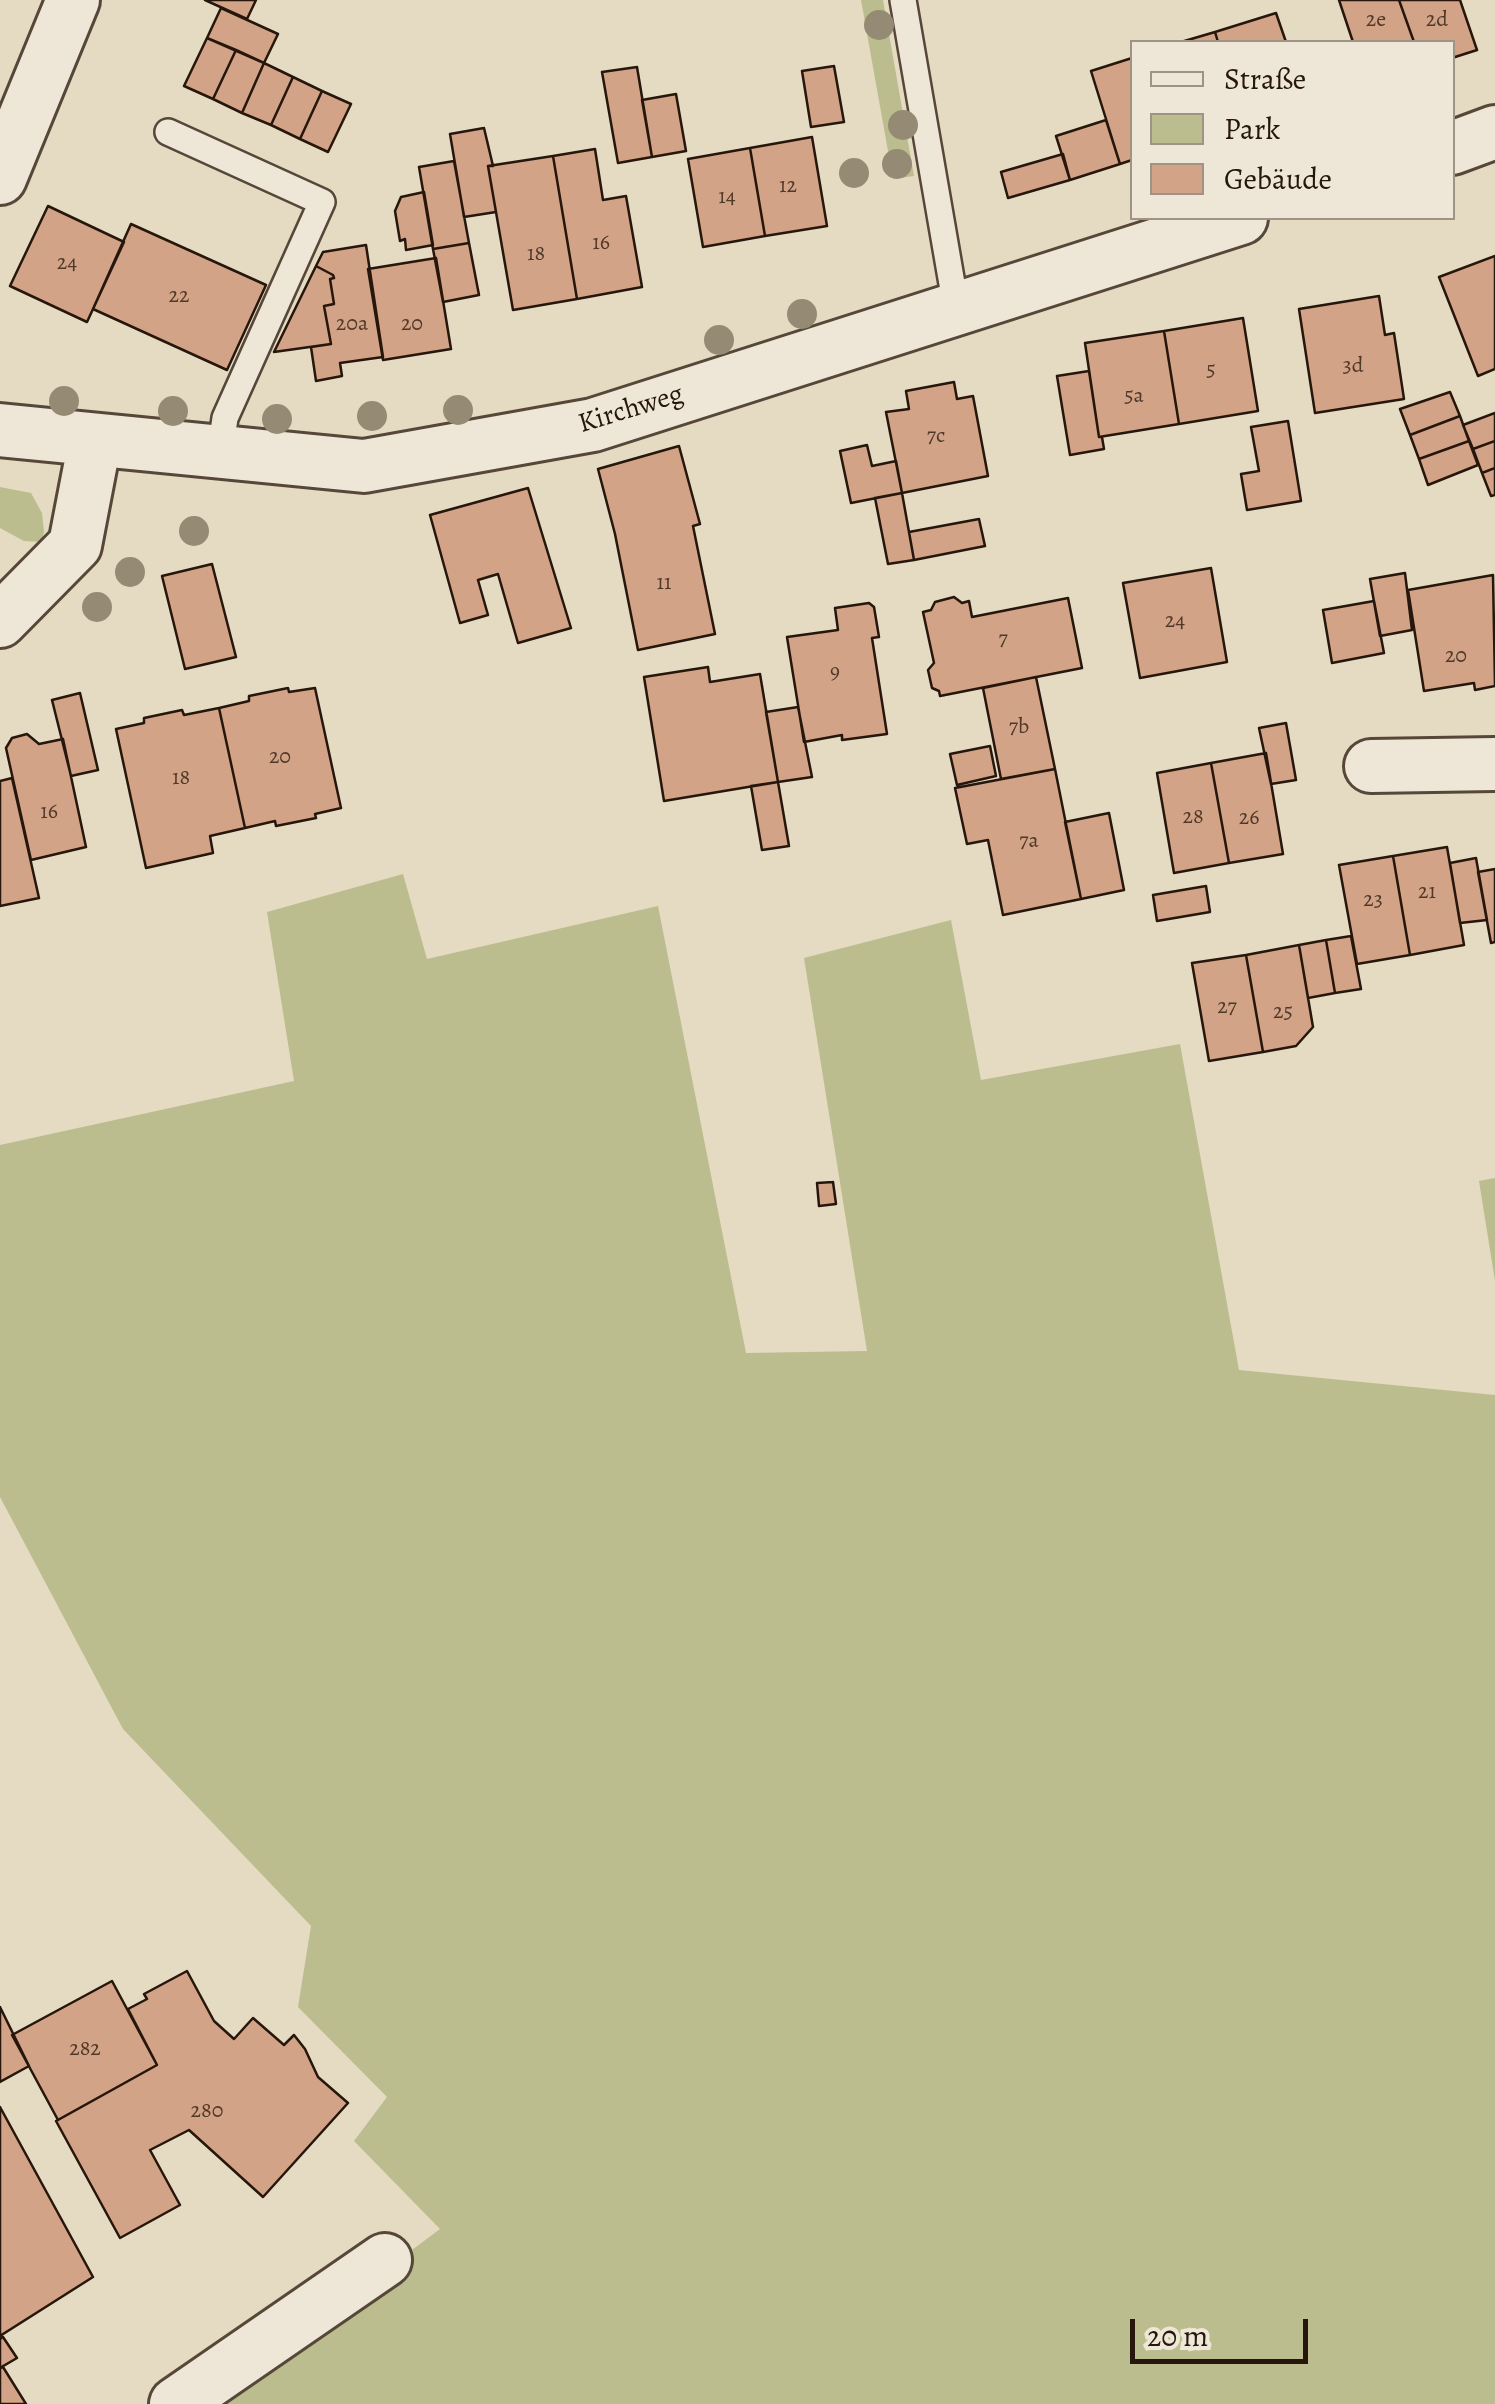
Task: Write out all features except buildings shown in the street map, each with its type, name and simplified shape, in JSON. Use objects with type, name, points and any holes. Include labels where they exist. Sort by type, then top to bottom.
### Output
[{"type":"street","points":[[0,178],[72,0]]},
{"type":"street","points":[[1455,147],[1495,132]]},
{"type":"street","name":"Kirchweg","points":[[0,430],[364,466],[594,425],[1234,220]]},
{"type":"street","points":[[0,622],[75,544],[95,441]]},
{"type":"street","points":[[1372,766],[1495,764]]},
{"type":"street","points":[[176,2404],[386,2260]]},
{"type":"lane","points":[[903,0],[956,307]]},
{"type":"lane","points":[[168,132],[322,202],[225,418],[220,452]]},
{"type":"green space","points":[[861,0],[883,0],[914,176],[893,179]]},
{"type":"green space","points":[[0,487],[31,493],[42,513],[41,542],[24,541],[0,528]]},
{"type":"green space","points":[[403,874],[427,959],[658,906],[746,1353],[867,1351],[804,958],[951,920],[981,1080],[1180,1044],[1239,1370],[1495,1395],[1495,2404],[206,2404],[440,2229],[354,2141],[387,2097],[298,2007],[311,1926],[123,1729],[0,1497],[0,1145],[294,1081],[267,912]]},
{"type":"green space","points":[[1495,1178],[1495,1281],[1479,1181]]}]
